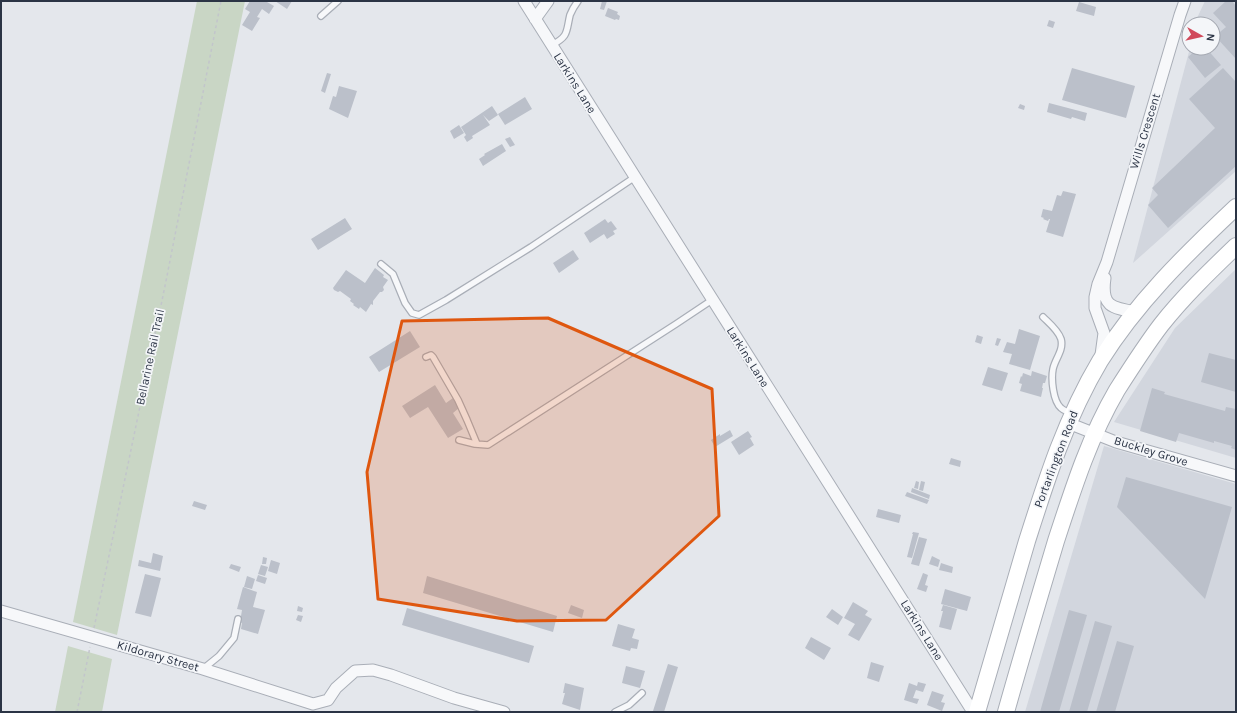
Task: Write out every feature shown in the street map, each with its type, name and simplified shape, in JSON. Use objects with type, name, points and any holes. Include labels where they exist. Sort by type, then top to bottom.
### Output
[{"type":"main road","name":"Portarlington Road","points":[[977,712],[1046,480],[1070,418],[1100,361],[1136,312],[1156,287],[1192,248],[1236,207]]},
{"type":"main road","points":[[1006,712],[1032,618],[1075,482],[1095,433],[1120,386],[1162,325],[1204,277],[1236,246]]},
{"type":"street","name":"Larkins Lane","points":[[524,1],[973,712]]},
{"type":"street","points":[[536,19],[548,1]]},
{"type":"street","name":"Wills Crescent","points":[[1100,361],[1104,333],[1095,308],[1095,297],[1098,284],[1107,262],[1185,1]]},
{"type":"street","name":"Wills Crescent","points":[[1107,262],[1104,288],[1106,299],[1110,305],[1119,309],[1136,312]]},
{"type":"street","name":"Buckley Grove","points":[[1070,418],[1095,433],[1116,442],[1236,476]]},
{"type":"street","name":"Kildorary Street","points":[[1,611],[204,669],[313,704],[328,700],[336,688],[355,671],[373,670],[454,698],[504,712]]},
{"type":"lane","points":[[321,16],[338,1]]},
{"type":"lane","points":[[552,45],[560,41],[567,33],[571,13],[578,1]]},
{"type":"lane","points":[[380,264],[393,274],[405,303],[412,313],[419,315],[531,247],[634,177]]},
{"type":"lane","points":[[459,440],[488,445],[712,300]]},
{"type":"lane","points":[[1043,317],[1056,330],[1061,340],[1060,351],[1053,369],[1053,384],[1056,400],[1070,418]]},
{"type":"lane","points":[[426,357],[431,355],[433,357],[458,400],[468,420],[477,444]]},
{"type":"lane","points":[[204,669],[219,656],[234,638],[238,619]]},
{"type":"lane","points":[[615,712],[629,705],[642,693]]},
{"type":"path","name":"Bellarine Rail Trail","points":[[77,712],[165,286],[221,1]]},
{"type":"highlighted area","points":[[548,318],[712,389],[719,516],[606,620],[517,621],[378,599],[367,472],[402,321]]},
{"type":"shaded area","points":[[1205,1],[1236,1],[1236,171],[1133,263],[1188,56],[1221,56],[1221,16],[1198,16]]},
{"type":"shaded area","points":[[1236,269],[1236,458],[1114,422],[1175,328]]},
{"type":"shaded area","points":[[1104,446],[1236,484],[1236,712],[1025,712]]},
{"type":"green space","points":[[197,1],[245,1],[117,635],[73,622]]},
{"type":"green space","points":[[68,646],[112,659],[102,712],[55,712]]},
{"type":"building","points":[[250,1],[268,1],[267,2],[274,6],[269,14],[262,9],[257,17],[260,18],[252,31],[242,25],[250,12],[245,9]]},
{"type":"building","points":[[275,1],[292,1],[287,9]]},
{"type":"building","points":[[602,1],[607,1],[604,10],[600,9]]},
{"type":"building","points":[[1226,1],[1232,1],[1236,6],[1236,59],[1221,43],[1221,31],[1226,27],[1221,22],[1221,16],[1216,16],[1213,13]]},
{"type":"building","points":[[1079,2],[1096,7],[1094,16],[1076,11]]},
{"type":"building","points":[[608,8],[618,12],[617,14],[620,16],[619,20],[605,16]]},
{"type":"building","points":[[1049,20],[1055,22],[1053,28],[1047,26]]},
{"type":"building","points":[[1213,56],[1221,65],[1205,78],[1188,57]]},
{"type":"building","points":[[1072,68],[1135,86],[1126,118],[1062,100]]},
{"type":"building","points":[[1223,68],[1236,82],[1236,166],[1168,228],[1148,205],[1158,195],[1152,188],[1215,128],[1189,99]]},
{"type":"building","points":[[327,73],[331,74],[325,93],[321,91]]},
{"type":"building","points":[[339,86],[357,91],[348,118],[329,109],[333,96],[336,97]]},
{"type":"building","points":[[525,97],[532,109],[505,125],[498,114]]},
{"type":"building","points":[[1049,103],[1087,113],[1085,121],[1072,117],[1071,119],[1047,112]]},
{"type":"building","points":[[1020,104],[1025,106],[1024,110],[1018,108]]},
{"type":"building","points":[[492,106],[498,115],[489,121],[483,115],[490,125],[472,136],[473,138],[467,142],[464,137],[466,135],[461,127]]},
{"type":"building","points":[[459,125],[464,133],[454,139],[450,131]]},
{"type":"building","points":[[510,137],[515,145],[510,147],[505,139]]},
{"type":"building","points":[[502,144],[506,151],[483,166],[479,159],[485,155],[484,154]]},
{"type":"building","points":[[1063,191],[1076,194],[1063,237],[1046,232],[1050,219],[1048,221],[1041,217],[1043,209],[1052,211],[1057,195],[1061,196]]},
{"type":"building","points":[[345,218],[352,229],[318,250],[311,239]]},
{"type":"building","points":[[605,219],[608,223],[611,221],[617,229],[613,231],[615,234],[607,239],[604,234],[590,243],[584,233]]},
{"type":"building","points":[[573,250],[579,259],[559,273],[553,263]]},
{"type":"building","points":[[375,268],[388,280],[383,287],[384,290],[380,292],[373,301],[373,305],[371,304],[366,312],[360,307],[359,309],[353,305],[354,304],[350,301],[351,299],[340,291],[338,292],[334,290],[333,288],[346,270],[365,283]]},
{"type":"building","points":[[1019,329],[1040,336],[1030,370],[1009,364],[1012,354],[1003,352],[1007,342],[1015,344]]},
{"type":"building","points":[[410,331],[420,347],[379,372],[369,357]]},
{"type":"building","points":[[977,335],[983,337],[981,344],[975,342]]},
{"type":"building","points":[[997,338],[1001,339],[998,346],[995,345]]},
{"type":"building","points":[[1209,353],[1236,360],[1236,392],[1201,382]]},
{"type":"building","points":[[988,367],[1008,373],[1002,391],[982,385]]},
{"type":"building","points":[[1032,371],[1047,376],[1045,383],[1043,383],[1041,397],[1020,391],[1022,384],[1019,383],[1021,376],[1022,377],[1023,373],[1031,376]]},
{"type":"building","points":[[435,385],[446,403],[453,398],[459,408],[453,413],[463,429],[448,438],[428,407],[410,418],[402,406]]},
{"type":"building","points":[[1152,388],[1165,392],[1164,394],[1225,411],[1226,407],[1236,409],[1236,450],[1231,448],[1232,446],[1214,441],[1214,443],[1179,433],[1176,442],[1140,431]]},
{"type":"building","points":[[730,430],[733,436],[715,447],[711,440]]},
{"type":"building","points":[[748,431],[752,437],[750,438],[754,445],[739,455],[731,442]]},
{"type":"building","points":[[951,458],[961,461],[960,467],[949,464]]},
{"type":"building","points":[[1126,477],[1232,507],[1205,599],[1117,507]]},
{"type":"building","points":[[916,481],[919,482],[918,489],[914,488]]},
{"type":"building","points":[[921,481],[925,482],[923,491],[919,490]]},
{"type":"building","points":[[912,488],[930,495],[929,499],[911,492]]},
{"type":"building","points":[[907,492],[929,500],[927,504],[905,496]]},
{"type":"building","points":[[194,501],[207,505],[205,510],[192,506]]},
{"type":"building","points":[[878,509],[901,515],[899,523],[876,517]]},
{"type":"building","points":[[913,532],[919,533],[912,558],[907,557]]},
{"type":"building","points":[[919,537],[927,539],[919,566],[911,564]]},
{"type":"building","points":[[153,553],[163,556],[160,571],[138,566],[139,560],[151,563]]},
{"type":"building","points":[[932,556],[940,560],[938,567],[929,564]]},
{"type":"building","points":[[263,557],[267,558],[266,564],[262,564]]},
{"type":"building","points":[[271,560],[280,563],[277,574],[268,571]]},
{"type":"building","points":[[941,563],[953,567],[952,573],[939,570]]},
{"type":"building","points":[[231,564],[241,567],[239,572],[229,568]]},
{"type":"building","points":[[261,565],[268,567],[265,576],[258,574]]},
{"type":"building","points":[[923,573],[928,575],[925,585],[928,586],[926,592],[917,589]]},
{"type":"building","points":[[145,574],[161,578],[151,617],[135,613]]},
{"type":"building","points":[[258,575],[267,578],[265,584],[256,581]]},
{"type":"building","points":[[247,576],[255,579],[252,589],[244,587]]},
{"type":"building","points":[[427,576],[557,616],[553,632],[423,593]]},
{"type":"building","points":[[243,587],[257,592],[253,607],[265,610],[258,634],[241,629],[242,623],[240,622],[242,610],[237,609]]},
{"type":"building","points":[[945,589],[971,597],[967,611],[941,604]]},
{"type":"building","points":[[853,602],[868,611],[865,615],[872,619],[859,641],[848,635],[855,624],[844,618]]},
{"type":"building","points":[[571,605],[584,610],[582,618],[568,613]]},
{"type":"building","points":[[943,605],[957,609],[951,630],[939,627]]},
{"type":"building","points":[[298,606],[303,608],[302,612],[297,611]]},
{"type":"building","points":[[407,608],[534,646],[529,663],[402,625]]},
{"type":"building","points":[[832,609],[843,617],[838,625],[826,617]]},
{"type":"building","points":[[1069,610],[1087,615],[1059,712],[1040,712]]},
{"type":"building","points":[[298,615],[303,616],[301,622],[296,620]]},
{"type":"building","points":[[1095,621],[1112,626],[1087,712],[1069,712]]},
{"type":"building","points":[[618,624],[635,629],[632,638],[639,640],[637,649],[631,648],[630,651],[612,646]]},
{"type":"building","points":[[811,637],[831,648],[824,660],[805,648]]},
{"type":"building","points":[[1117,641],[1134,646],[1115,712],[1096,712]]},
{"type":"building","points":[[871,662],[884,666],[879,682],[867,678]]},
{"type":"building","points":[[668,664],[678,667],[664,712],[656,712],[653,711]]},
{"type":"building","points":[[626,666],[645,671],[640,688],[622,683]]},
{"type":"building","points":[[918,682],[926,684],[923,692],[916,690],[913,698],[919,699],[917,704],[904,700],[909,683],[917,686]]},
{"type":"building","points":[[565,683],[584,688],[580,710],[562,704],[565,693],[563,693]]},
{"type":"building","points":[[932,691],[944,695],[941,702],[945,703],[942,711],[927,705]]}]
